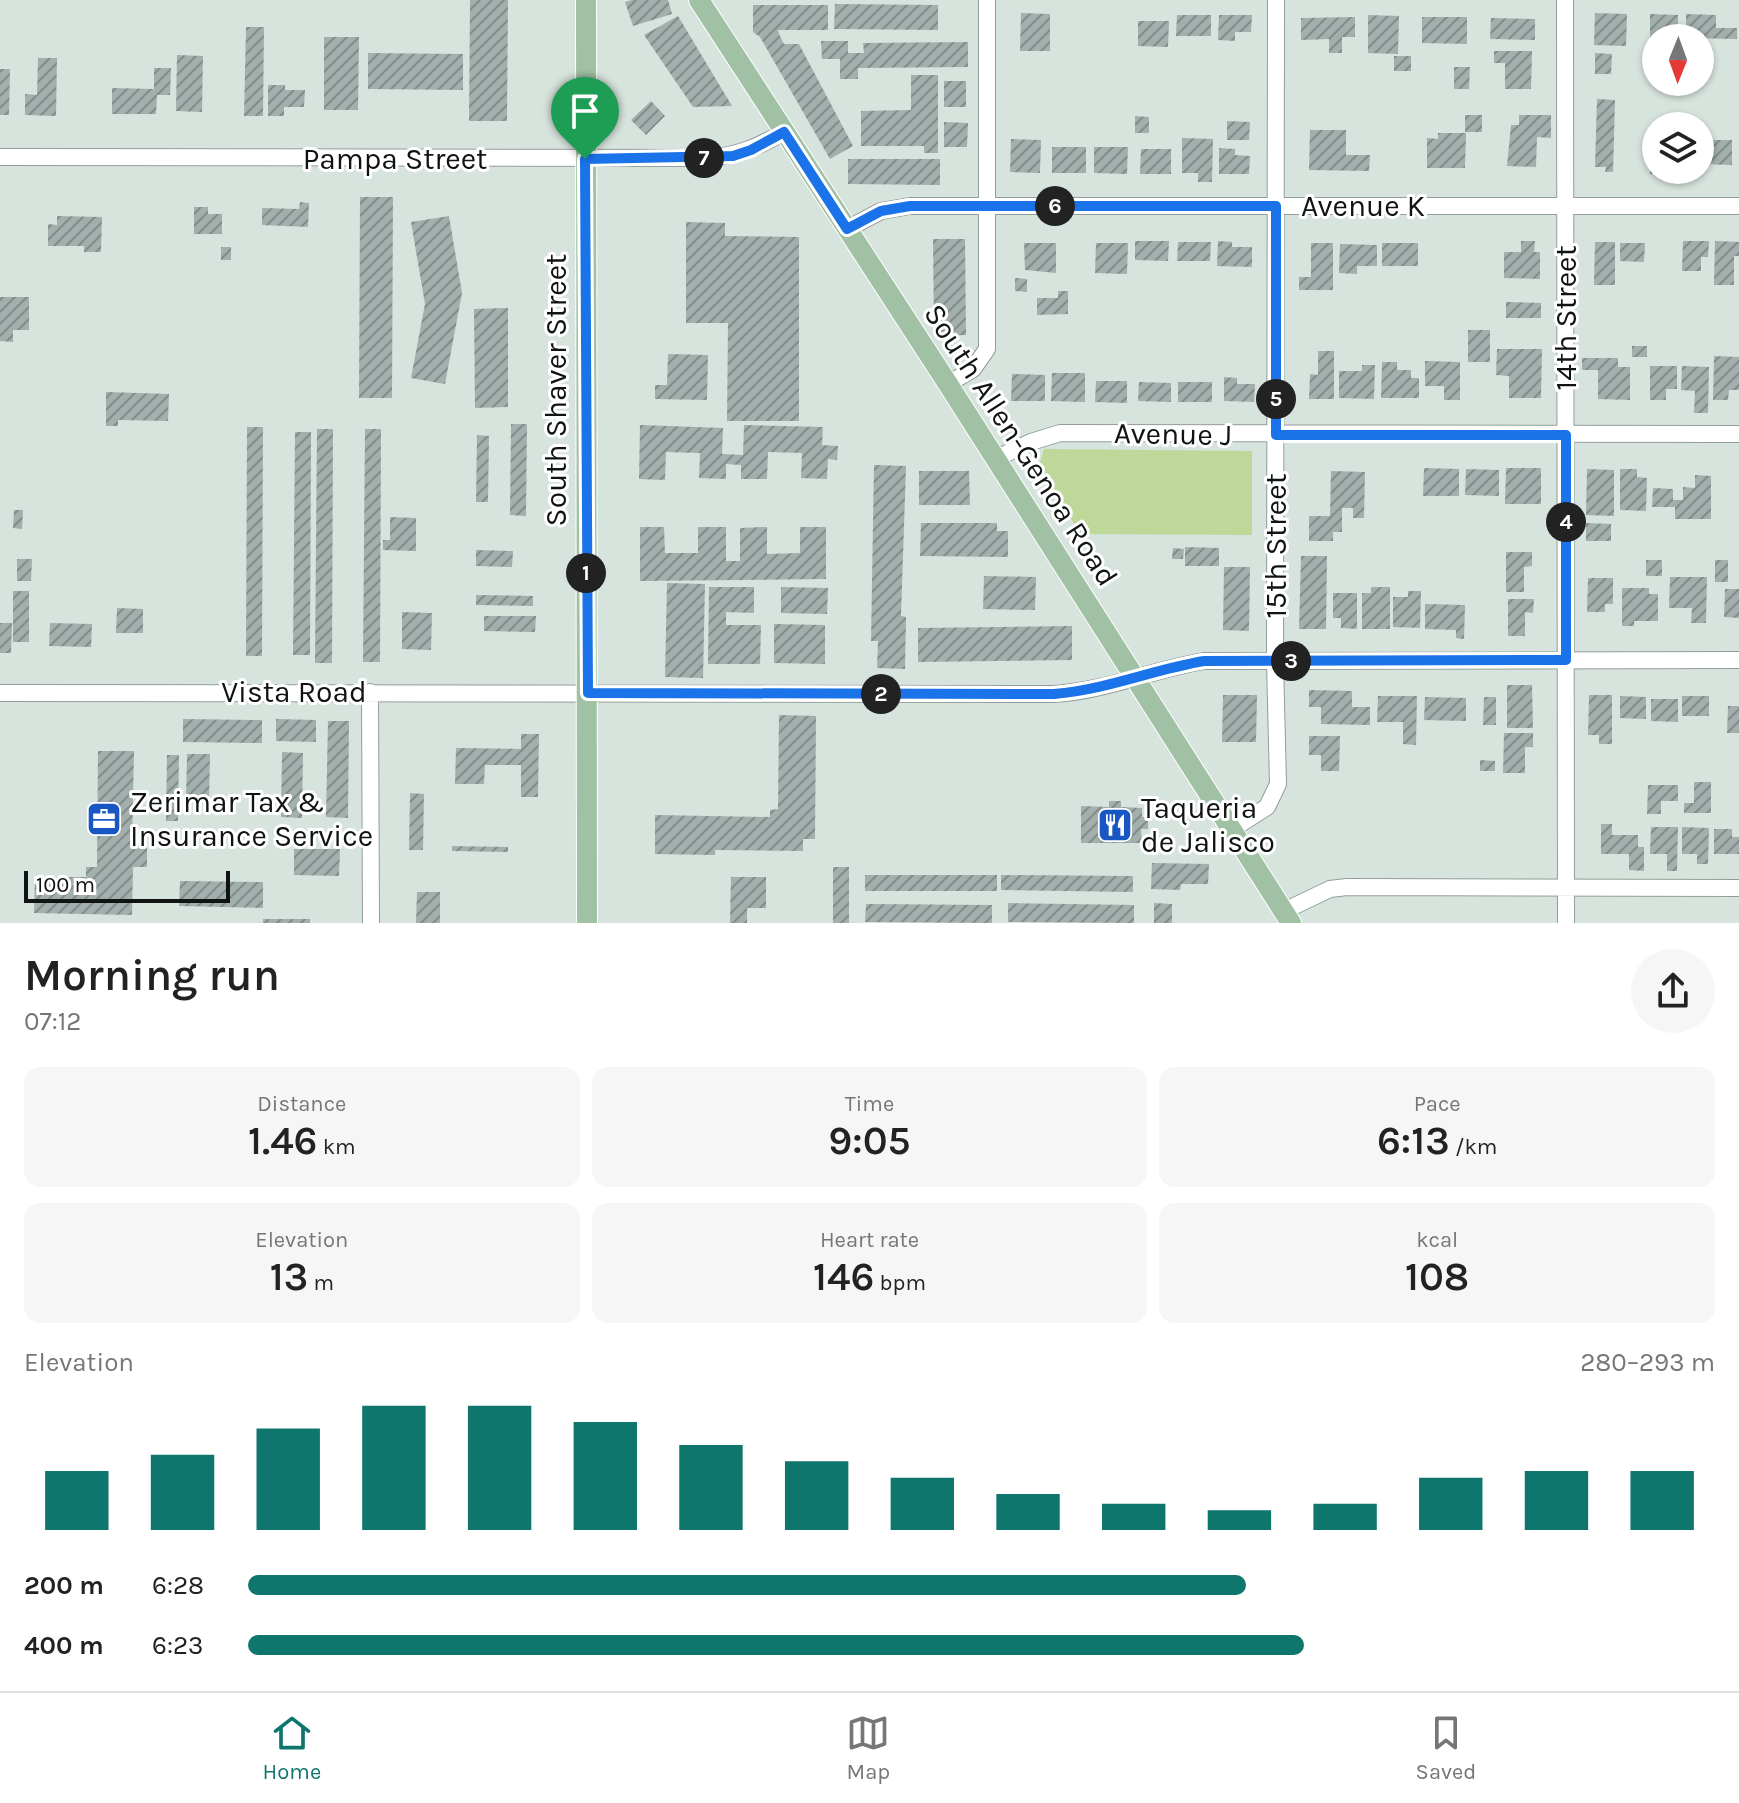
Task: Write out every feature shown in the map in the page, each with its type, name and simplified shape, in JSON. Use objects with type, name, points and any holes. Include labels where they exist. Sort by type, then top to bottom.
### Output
[{"type":"main road","name":"South Shaver Street","points":[[586,0],[587,923]]},
{"type":"main road","name":"South Allen-Genoa Road","points":[[705,2],[784,132],[1287,917]]},
{"type":"street","points":[[948,384],[973,369],[987,349],[987,0]]},
{"type":"street","name":"15th Street","points":[[1231,830],[1267,807],[1278,784],[1275,661],[1276,0]]},
{"type":"street","name":"14th Street","points":[[1565,0],[1566,923]]},
{"type":"street","name":"Pampa Street","points":[[0,157],[585,159],[733,156],[784,132]]},
{"type":"street","name":"Avenue K","points":[[847,229],[881,211],[910,206],[1739,206]]},
{"type":"street","name":"Avenue J","points":[[995,459],[1031,442],[1060,433],[1739,434]]},
{"type":"street","name":"Vista Road","points":[[0,693],[1054,694],[1105,688],[1174,666],[1204,661],[1739,660]]},
{"type":"street","points":[[370,692],[371,923]]},
{"type":"street","points":[[1287,917],[1330,889],[1347,887],[1739,888]]},
{"type":"green space","points":[[1044,449],[1252,451],[1252,535],[1080,534],[1039,465]]},
{"type":"building","points":[[470,0],[508,0],[507,121],[469,121]]},
{"type":"building","points":[[668,0],[672,14],[633,26],[625,2]]},
{"type":"building","points":[[835,4],[938,5],[938,30],[834,29]]},
{"type":"building","points":[[753,5],[828,5],[828,30],[778,30],[784,44],[799,44],[853,146],[830,159],[760,37],[753,32]]},
{"type":"building","points":[[1021,13],[1050,14],[1050,51],[1020,51]]},
{"type":"building","points":[[1595,13],[1627,14],[1626,46],[1594,45]]},
{"type":"building","points":[[1650,14],[1678,15],[1678,24],[1650,24]]},
{"type":"building","points":[[1686,14],[1716,15],[1716,28],[1737,28],[1737,39],[1714,39],[1714,24],[1686,24]]},
{"type":"building","points":[[1177,15],[1211,15],[1211,36],[1176,36]]},
{"type":"building","points":[[1219,15],[1252,15],[1251,32],[1235,32],[1235,41],[1218,40]]},
{"type":"building","points":[[1368,15],[1399,16],[1398,54],[1368,53]]},
{"type":"building","points":[[678,16],[732,106],[693,107],[644,35]]},
{"type":"building","points":[[1355,17],[1355,37],[1342,37],[1342,53],[1329,53],[1329,39],[1301,40],[1301,18]]},
{"type":"building","points":[[1422,17],[1467,17],[1467,44],[1422,43]]},
{"type":"building","points":[[1491,18],[1535,19],[1535,40],[1490,39]]},
{"type":"building","points":[[1138,21],[1169,21],[1168,47],[1138,46]]},
{"type":"building","points":[[246,27],[264,27],[263,116],[244,116]]},
{"type":"building","points":[[324,37],[359,37],[358,110],[324,110]]},
{"type":"building","points":[[821,41],[848,41],[848,53],[864,53],[863,43],[968,42],[968,67],[858,68],[858,79],[840,79],[840,59],[822,59]]},
{"type":"building","points":[[1494,51],[1532,51],[1531,89],[1505,89],[1505,63],[1494,63]]},
{"type":"building","points":[[368,53],[463,54],[463,90],[368,89]]},
{"type":"building","points":[[1595,53],[1612,54],[1611,74],[1595,74]]},
{"type":"building","points":[[177,55],[203,56],[202,112],[176,111]]},
{"type":"building","points":[[1394,56],[1411,56],[1411,71],[1394,71]]},
{"type":"building","points":[[38,58],[57,58],[56,116],[25,115],[25,94],[37,95]]},
{"type":"building","points":[[1454,67],[1470,67],[1469,89],[1454,89]]},
{"type":"building","points":[[154,68],[171,68],[170,95],[157,95],[156,114],[112,114],[112,88],[154,89]]},
{"type":"building","points":[[0,69],[10,69],[9,115],[0,115]]},
{"type":"building","points":[[911,75],[938,75],[938,153],[924,153],[924,146],[861,146],[861,111],[911,110]]},
{"type":"building","points":[[944,81],[966,81],[966,107],[944,107]]},
{"type":"building","points":[[268,85],[285,85],[285,90],[305,90],[304,107],[284,107],[284,116],[268,116]]},
{"type":"building","points":[[1597,99],[1615,100],[1613,172],[1605,172],[1606,167],[1595,167]]},
{"type":"building","points":[[651,101],[665,116],[646,135],[631,120]]},
{"type":"building","points":[[1465,115],[1482,115],[1482,132],[1465,132]]},
{"type":"building","points":[[1519,115],[1551,115],[1551,138],[1537,137],[1536,167],[1507,166],[1511,125],[1519,125]]},
{"type":"building","points":[[1135,116],[1149,117],[1149,133],[1135,133]]},
{"type":"building","points":[[1227,121],[1250,122],[1249,140],[1227,140]]},
{"type":"building","points":[[944,122],[968,123],[967,147],[944,147]]},
{"type":"building","points":[[1310,130],[1346,130],[1346,155],[1370,155],[1369,171],[1309,170]]},
{"type":"building","points":[[1438,133],[1466,133],[1465,168],[1427,168],[1427,138],[1438,139]]},
{"type":"building","points":[[1182,138],[1213,139],[1212,182],[1198,182],[1198,173],[1182,173]]},
{"type":"building","points":[[1011,139],[1041,140],[1040,173],[1010,172]]},
{"type":"building","points":[[1714,140],[1732,140],[1732,165],[1714,164]]},
{"type":"building","points":[[1052,147],[1086,147],[1086,173],[1052,173]]},
{"type":"building","points":[[1094,147],[1128,147],[1127,174],[1094,173]]},
{"type":"building","points":[[1219,148],[1235,149],[1235,155],[1250,156],[1249,174],[1219,174]]},
{"type":"building","points":[[1141,149],[1171,149],[1171,174],[1140,174]]},
{"type":"building","points":[[848,159],[940,159],[940,185],[848,184]]},
{"type":"building","points":[[360,197],[393,197],[392,398],[359,398]]},
{"type":"building","points":[[300,202],[309,203],[308,227],[262,225],[262,208],[299,209]]},
{"type":"building","points":[[194,207],[208,207],[208,214],[222,214],[222,234],[194,234]]},
{"type":"building","points":[[57,216],[102,217],[101,252],[84,252],[84,246],[48,246],[48,224],[57,225]]},
{"type":"building","points":[[449,216],[462,293],[445,384],[411,378],[425,304],[411,222]]},
{"type":"building","points":[[686,222],[725,223],[725,236],[799,237],[799,421],[727,421],[728,323],[686,323]]},
{"type":"building","points":[[933,239],[965,239],[966,335],[934,336]]},
{"type":"building","points":[[1135,241],[1169,241],[1168,261],[1135,260]]},
{"type":"building","points":[[1218,241],[1232,242],[1232,247],[1252,247],[1252,267],[1217,266]]},
{"type":"building","points":[[1521,241],[1535,241],[1534,252],[1540,252],[1540,279],[1504,278],[1504,252],[1521,252]]},
{"type":"building","points":[[1683,241],[1709,241],[1708,257],[1701,257],[1701,271],[1682,271]]},
{"type":"building","points":[[1715,241],[1739,242],[1739,256],[1734,256],[1734,285],[1714,285]]},
{"type":"building","points":[[1178,242],[1211,242],[1210,261],[1177,261]]},
{"type":"building","points":[[1595,242],[1615,242],[1615,285],[1594,285]]},
{"type":"building","points":[[1024,243],[1056,243],[1056,273],[1025,270]]},
{"type":"building","points":[[1096,243],[1128,243],[1127,274],[1095,273]]},
{"type":"building","points":[[1311,243],[1333,243],[1333,290],[1299,290],[1299,277],[1311,277]]},
{"type":"building","points":[[1382,243],[1418,243],[1418,266],[1382,266]]},
{"type":"building","points":[[1620,243],[1645,243],[1644,262],[1620,261]]},
{"type":"building","points":[[1340,244],[1377,245],[1377,266],[1357,266],[1357,274],[1339,273]]},
{"type":"building","points":[[221,247],[231,247],[231,260],[221,260]]},
{"type":"building","points":[[1015,278],[1027,279],[1027,292],[1015,291]]},
{"type":"building","points":[[1058,291],[1068,291],[1068,314],[1037,315],[1037,298],[1058,298]]},
{"type":"building","points":[[0,297],[29,297],[29,330],[13,330],[13,342],[0,341]]},
{"type":"building","points":[[1506,302],[1541,303],[1541,318],[1506,318]]},
{"type":"building","points":[[508,308],[508,407],[475,408],[474,309]]},
{"type":"building","points":[[1468,330],[1490,330],[1490,362],[1468,362]]},
{"type":"building","points":[[1632,346],[1647,346],[1647,357],[1632,357]]},
{"type":"building","points":[[1497,349],[1542,349],[1541,398],[1509,398],[1509,376],[1496,375]]},
{"type":"building","points":[[1318,351],[1334,351],[1334,399],[1309,399],[1310,374],[1318,375]]},
{"type":"building","points":[[668,354],[708,355],[707,400],[655,399],[655,385],[667,385]]},
{"type":"building","points":[[1714,356],[1739,357],[1739,390],[1729,390],[1728,400],[1713,400]]},
{"type":"building","points":[[1582,358],[1618,358],[1618,367],[1630,367],[1630,400],[1598,399],[1598,370],[1582,370]]},
{"type":"building","points":[[1425,361],[1460,362],[1460,400],[1444,400],[1444,386],[1425,386]]},
{"type":"building","points":[[1382,362],[1397,362],[1397,370],[1411,370],[1411,378],[1419,378],[1419,398],[1381,398]]},
{"type":"building","points":[[1362,365],[1375,365],[1374,399],[1339,398],[1339,371],[1362,371]]},
{"type":"building","points":[[1650,366],[1677,366],[1677,389],[1666,389],[1666,400],[1650,400]]},
{"type":"building","points":[[1682,366],[1709,367],[1708,413],[1694,413],[1695,391],[1681,390]]},
{"type":"building","points":[[1052,373],[1085,373],[1085,402],[1051,401]]},
{"type":"building","points":[[1012,374],[1045,375],[1045,401],[1011,401]]},
{"type":"building","points":[[1224,377],[1237,378],[1237,384],[1255,384],[1254,402],[1224,401]]},
{"type":"building","points":[[1096,381],[1127,381],[1127,403],[1095,402]]},
{"type":"building","points":[[1139,382],[1171,383],[1171,402],[1138,401]]},
{"type":"building","points":[[1178,382],[1212,382],[1212,402],[1178,402]]},
{"type":"building","points":[[106,392],[169,394],[168,421],[118,420],[118,426],[106,426]]},
{"type":"building","points":[[511,424],[527,424],[526,516],[510,515]]},
{"type":"building","points":[[640,425],[723,428],[722,454],[743,455],[744,425],[823,427],[822,445],[838,446],[837,460],[828,459],[827,479],[801,478],[802,453],[768,452],[767,479],[741,479],[741,465],[726,464],[726,479],[699,478],[700,453],[666,452],[665,480],[639,479]]},
{"type":"building","points":[[247,427],[263,427],[262,656],[246,656]]},
{"type":"building","points":[[317,429],[333,429],[332,663],[315,663]]},
{"type":"building","points":[[365,429],[381,429],[380,662],[363,662]]},
{"type":"building","points":[[295,432],[311,432],[310,655],[293,655]]},
{"type":"building","points":[[477,435],[489,436],[488,502],[476,502]]},
{"type":"building","points":[[874,465],[906,466],[901,616],[906,617],[905,669],[877,668],[878,641],[871,641]]},
{"type":"building","points":[[1424,468],[1459,469],[1459,496],[1423,496]]},
{"type":"building","points":[[1506,468],[1541,468],[1541,504],[1505,504]]},
{"type":"building","points":[[1466,469],[1499,470],[1499,496],[1465,495]]},
{"type":"building","points":[[1587,469],[1614,470],[1614,516],[1586,515]]},
{"type":"building","points":[[1620,469],[1637,469],[1637,477],[1647,478],[1646,511],[1620,510]]},
{"type":"building","points":[[919,471],[969,471],[970,505],[919,505]]},
{"type":"building","points":[[1331,471],[1365,472],[1364,518],[1353,518],[1353,508],[1342,508],[1342,532],[1333,532],[1333,541],[1309,541],[1309,516],[1330,516]]},
{"type":"building","points":[[1695,475],[1711,476],[1711,519],[1675,519],[1675,507],[1652,507],[1653,488],[1673,489],[1673,500],[1683,500],[1683,487],[1695,488]]},
{"type":"building","points":[[14,510],[23,510],[22,529],[13,528]]},
{"type":"building","points":[[390,517],[416,518],[416,551],[383,550],[383,540],[390,540]]},
{"type":"building","points":[[921,523],[997,523],[997,531],[1008,531],[1008,557],[920,556]]},
{"type":"building","points":[[1586,523],[1611,524],[1611,541],[1586,541]]},
{"type":"building","points":[[640,527],[664,527],[665,553],[698,553],[698,527],[726,527],[726,561],[740,561],[740,528],[767,527],[767,554],[800,553],[800,527],[826,527],[826,579],[640,581]]},
{"type":"building","points":[[1185,547],[1219,548],[1219,566],[1185,566]]},
{"type":"building","points":[[1173,548],[1184,549],[1183,559],[1172,559]]},
{"type":"building","points":[[476,550],[513,551],[512,567],[476,566]]},
{"type":"building","points":[[1506,552],[1532,552],[1532,566],[1524,567],[1524,592],[1506,592]]},
{"type":"building","points":[[1301,556],[1327,556],[1326,629],[1299,629]]},
{"type":"building","points":[[17,559],[32,559],[31,581],[17,581]]},
{"type":"building","points":[[1646,560],[1662,560],[1662,576],[1646,576]]},
{"type":"building","points":[[1715,560],[1728,560],[1728,582],[1715,582]]},
{"type":"building","points":[[1224,567],[1250,567],[1249,631],[1223,630]]},
{"type":"building","points":[[984,576],[1036,577],[1035,610],[983,609]]},
{"type":"building","points":[[1670,577],[1707,577],[1706,623],[1691,623],[1692,608],[1669,608]]},
{"type":"building","points":[[1588,578],[1613,578],[1613,604],[1605,604],[1605,612],[1587,612]]},
{"type":"building","points":[[667,583],[705,584],[703,678],[665,677]]},
{"type":"building","points":[[709,587],[754,587],[754,613],[726,612],[726,625],[761,625],[760,664],[708,664]]},
{"type":"building","points":[[781,587],[828,588],[827,614],[781,613]]},
{"type":"building","points":[[1371,587],[1390,587],[1390,629],[1362,629],[1362,593],[1371,593]]},
{"type":"building","points":[[1622,588],[1649,588],[1649,594],[1658,594],[1658,621],[1634,621],[1634,626],[1622,626]]},
{"type":"building","points":[[1725,589],[1739,589],[1739,618],[1724,617]]},
{"type":"building","points":[[13,591],[29,591],[29,642],[13,642]]},
{"type":"building","points":[[1408,591],[1421,591],[1420,628],[1393,627],[1393,597],[1408,597]]},
{"type":"building","points":[[1333,593],[1357,593],[1357,629],[1341,628],[1341,618],[1333,618]]},
{"type":"building","points":[[476,595],[533,596],[533,606],[476,605]]},
{"type":"building","points":[[1508,599],[1534,599],[1533,613],[1525,612],[1525,636],[1508,636]]},
{"type":"building","points":[[1425,604],[1465,605],[1464,639],[1456,638],[1456,630],[1425,629]]},
{"type":"building","points":[[117,608],[143,609],[143,633],[116,633]]},
{"type":"building","points":[[402,612],[432,613],[431,650],[402,649]]},
{"type":"building","points":[[484,616],[536,616],[535,632],[484,631]]},
{"type":"building","points":[[0,623],[12,623],[11,653],[0,653]]},
{"type":"building","points":[[50,623],[92,624],[91,647],[49,646]]},
{"type":"building","points":[[774,624],[825,625],[825,664],[774,663]]},
{"type":"building","points":[[1072,626],[1072,660],[918,662],[918,628]]},
{"type":"building","points":[[1507,685],[1532,685],[1533,728],[1507,728]]},
{"type":"building","points":[[1309,690],[1352,691],[1352,707],[1370,707],[1370,725],[1321,724],[1321,707],[1309,707]]},
{"type":"building","points":[[1223,695],[1257,695],[1256,742],[1222,742]]},
{"type":"building","points":[[1589,695],[1612,695],[1612,744],[1599,744],[1599,735],[1588,735]]},
{"type":"building","points":[[1378,696],[1417,696],[1416,745],[1403,744],[1403,722],[1377,722]]},
{"type":"building","points":[[1620,696],[1646,697],[1646,719],[1620,718]]},
{"type":"building","points":[[1682,696],[1709,696],[1709,716],[1682,716]]},
{"type":"building","points":[[1425,697],[1466,698],[1466,721],[1424,720]]},
{"type":"building","points":[[1484,697],[1496,697],[1496,725],[1483,725]]},
{"type":"building","points":[[1651,699],[1678,699],[1678,722],[1651,721]]},
{"type":"building","points":[[1728,706],[1739,706],[1739,733],[1727,733]]},
{"type":"building","points":[[779,715],[816,716],[815,839],[803,839],[803,851],[715,850],[715,855],[655,854],[655,815],[770,817],[770,810],[778,809]]},
{"type":"building","points":[[183,719],[262,720],[262,743],[183,742]]},
{"type":"building","points":[[276,719],[316,720],[316,742],[276,741]]},
{"type":"building","points":[[328,721],[349,721],[348,818],[326,817]]},
{"type":"building","points":[[1504,733],[1533,733],[1533,747],[1525,747],[1525,773],[1503,773]]},
{"type":"building","points":[[521,734],[539,734],[538,797],[521,797],[521,765],[485,765],[484,784],[455,784],[456,748],[521,749]]},
{"type":"building","points":[[1309,736],[1340,736],[1339,771],[1321,771],[1321,755],[1309,755]]},
{"type":"building","points":[[98,751],[134,751],[132,846],[147,846],[147,867],[133,867],[132,915],[34,913],[35,877],[86,877],[86,867],[97,867]]},
{"type":"building","points":[[282,752],[303,753],[302,818],[281,817]]},
{"type":"building","points":[[187,754],[210,754],[209,802],[186,801]]},
{"type":"building","points":[[167,755],[179,755],[178,821],[166,821]]},
{"type":"building","points":[[1480,760],[1495,761],[1495,771],[1480,771]]},
{"type":"building","points":[[1694,782],[1711,782],[1711,813],[1684,813],[1684,803],[1694,803]]},
{"type":"building","points":[[1648,785],[1678,785],[1678,801],[1661,801],[1661,814],[1647,814]]},
{"type":"building","points":[[410,793],[424,794],[423,850],[409,850]]},
{"type":"building","points":[[1109,801],[1121,801],[1121,807],[1142,808],[1142,817],[1148,817],[1148,829],[1141,829],[1142,843],[1081,843],[1081,806],[1109,807]]},
{"type":"building","points":[[1601,824],[1612,824],[1612,835],[1638,835],[1638,847],[1644,847],[1644,871],[1629,870],[1629,854],[1601,854]]},
{"type":"building","points":[[1651,827],[1678,827],[1677,871],[1667,871],[1667,854],[1650,854]]},
{"type":"building","points":[[1682,827],[1709,828],[1708,864],[1697,864],[1697,854],[1682,854]]},
{"type":"building","points":[[1714,829],[1732,829],[1732,837],[1739,837],[1739,854],[1714,854]]},
{"type":"building","points":[[452,846],[508,847],[508,852],[452,851]]},
{"type":"building","points":[[294,849],[340,849],[339,876],[294,875]]},
{"type":"building","points":[[1152,863],[1209,864],[1208,884],[1181,884],[1180,890],[1151,889]]},
{"type":"building","points":[[833,867],[849,867],[849,923],[833,923]]},
{"type":"building","points":[[865,875],[997,875],[997,891],[865,891]]},
{"type":"building","points":[[1001,875],[1133,876],[1133,892],[1001,890]]},
{"type":"building","points":[[731,877],[766,877],[766,908],[747,908],[747,923],[730,923]]},
{"type":"building","points":[[180,881],[263,882],[263,908],[179,906]]},
{"type":"building","points":[[417,892],[440,892],[440,923],[416,923]]},
{"type":"building","points":[[1008,903],[1134,905],[1134,923],[1008,922]]},
{"type":"building","points":[[1154,903],[1172,904],[1172,923],[1154,923]]},
{"type":"building","points":[[866,904],[992,905],[992,923],[865,922]]},
{"type":"building","points":[[263,919],[310,919],[310,923],[263,923]]},
{"type":"place","name":"Zerimar Tax & Insurance Service","points":[[104,819]]},
{"type":"place","name":"Taqueria de Jalisco","points":[[1115,825]]},
{"type":"route","points":[[784,132],[847,229],[881,211],[910,206],[1276,206],[1276,435],[1566,435],[1566,660],[1204,661],[1174,666],[1105,688],[1054,694],[588,693],[585,159],[733,156],[784,132]]}]
